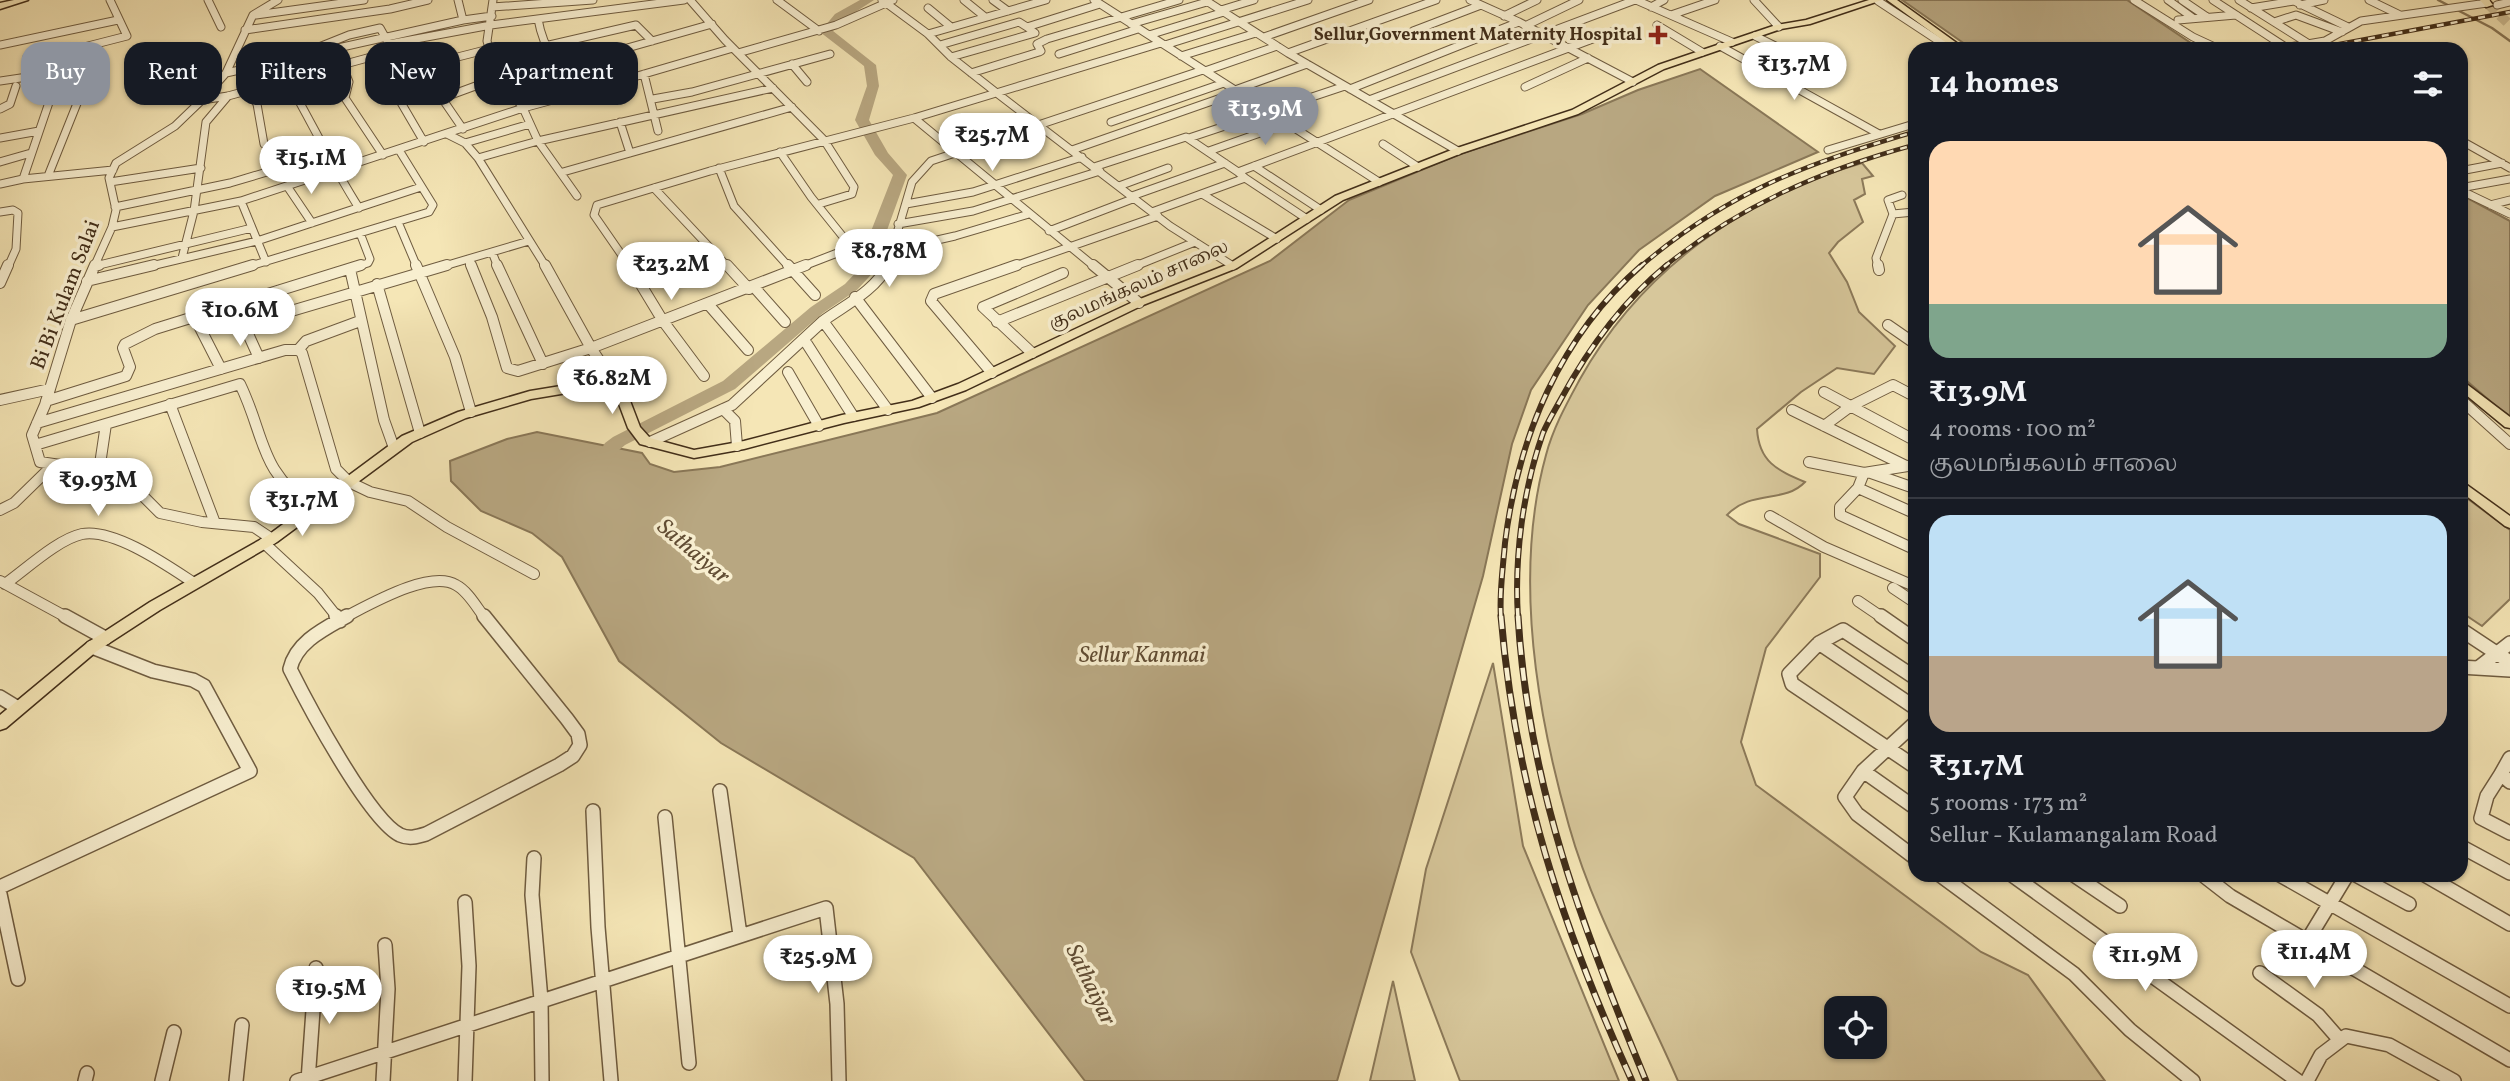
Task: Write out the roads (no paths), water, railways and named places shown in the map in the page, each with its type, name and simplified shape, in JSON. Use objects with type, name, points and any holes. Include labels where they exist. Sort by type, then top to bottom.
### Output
[{"type":"main road","points":[[2,2],[24,0]]},
{"type":"main road","name":"குலமங்கலம் சாலை","points":[[648,441],[694,454],[932,398],[992,373],[1139,303],[1233,266],[1339,198],[1458,151],[1576,112],[1661,67],[1779,27],[1807,22],[1878,0]]},
{"type":"main road","points":[[1891,0],[1951,42]]},
{"type":"main road","points":[[0,724],[92,647],[194,583],[268,541],[394,448],[420,433],[471,412],[530,395],[579,387],[621,393],[634,428],[648,441]]},
{"type":"main road","points":[[2468,390],[2510,424]]},
{"type":"main road","points":[[2468,490],[2510,523]]},
{"type":"street","points":[[106,42],[124,38],[127,34],[110,0]]},
{"type":"street","points":[[208,0],[220,27]]},
{"type":"street","points":[[222,78],[253,15],[278,0]]},
{"type":"street","points":[[253,15],[364,0]]},
{"type":"street","points":[[246,30],[428,0]]},
{"type":"street","points":[[458,0],[463,20]]},
{"type":"street","points":[[387,40],[492,11],[593,0]]},
{"type":"street","points":[[226,73],[387,40],[492,11],[538,19],[587,13],[639,11],[684,0]]},
{"type":"street","points":[[690,0],[824,140],[855,191],[819,204]]},
{"type":"street","points":[[777,0],[819,31]]},
{"type":"street","points":[[638,76],[819,31],[882,1],[893,0]]},
{"type":"street","points":[[964,0],[985,18]]},
{"type":"street","points":[[993,0],[1008,11]]},
{"type":"street","points":[[928,34],[1043,0]]},
{"type":"street","points":[[971,74],[1039,52],[1041,51],[1037,44],[1047,39],[1179,0]]},
{"type":"street","points":[[1149,35],[1254,0]]},
{"type":"street","points":[[704,376],[663,321],[618,247],[594,215],[593,209],[605,202],[719,168],[914,118],[995,92],[1241,23],[1308,0]]},
{"type":"street","points":[[1264,37],[1369,0]]},
{"type":"street","points":[[1288,53],[1437,0]]},
{"type":"street","points":[[1470,0],[1633,82]]},
{"type":"street","points":[[1504,16],[1538,0]]},
{"type":"street","points":[[898,224],[945,217],[1013,200],[1177,139],[1189,138],[1347,87],[1522,24],[1579,0]]},
{"type":"street","points":[[1369,100],[1635,0],[1671,15],[1726,44],[1879,134]]},
{"type":"street","points":[[1651,7],[1664,0]]},
{"type":"street","points":[[1671,15],[1715,0]]},
{"type":"street","points":[[1754,0],[1779,27]]},
{"type":"street","points":[[1878,0],[1941,42]]},
{"type":"street","points":[[2134,0],[2193,37],[2204,41],[2205,37],[2147,0]]},
{"type":"street","points":[[2168,0],[2193,18]]},
{"type":"street","points":[[2182,0],[2207,17]]},
{"type":"street","points":[[2213,0],[2279,42]]},
{"type":"street","points":[[2239,0],[2306,42]]},
{"type":"street","points":[[2251,8],[2324,0]]},
{"type":"street","points":[[2369,0],[2400,15]]},
{"type":"street","points":[[882,1],[928,34],[971,74],[1155,214],[1233,266]]},
{"type":"street","points":[[1027,27],[1099,1],[1130,24],[1379,182]]},
{"type":"street","points":[[1130,24],[1206,1],[1288,53],[1458,151]]},
{"type":"street","points":[[2295,2],[2345,30]]},
{"type":"street","points":[[2320,42],[2361,21],[2510,2]]},
{"type":"street","points":[[1413,31],[1481,5]]},
{"type":"street","points":[[928,8],[951,27]]},
{"type":"street","points":[[487,42],[492,11]]},
{"type":"street","points":[[632,26],[639,11]]},
{"type":"street","points":[[587,13],[589,36]]},
{"type":"street","points":[[2178,20],[2236,15]]},
{"type":"street","points":[[2274,22],[2296,15],[2345,30]]},
{"type":"street","points":[[538,19],[542,42]]},
{"type":"street","points":[[0,45],[118,20]]},
{"type":"street","points":[[940,45],[1019,22],[1035,33],[951,57]]},
{"type":"street","points":[[638,45],[712,24]]},
{"type":"street","points":[[1657,25],[1702,52]]},
{"type":"street","points":[[563,42],[632,26],[639,27],[652,41]]},
{"type":"street","points":[[1059,54],[1138,29]]},
{"type":"street","points":[[992,373],[931,301],[931,297],[941,291],[1155,214],[1202,194],[1254,166],[1614,31]]},
{"type":"street","points":[[1181,56],[1256,33]]},
{"type":"street","points":[[1755,36],[1816,66],[1783,79]]},
{"type":"street","points":[[648,441],[723,409],[748,393],[823,321],[884,273],[893,250],[898,224],[922,166],[1277,46]]},
{"type":"street","points":[[653,99],[722,84],[830,54]]},
{"type":"street","points":[[1525,87],[1588,58]]},
{"type":"street","points":[[792,64],[807,82]]},
{"type":"street","points":[[1073,150],[1307,64]]},
{"type":"street","points":[[644,74],[653,99],[658,131]]},
{"type":"street","points":[[0,81],[21,78]]},
{"type":"street","points":[[1111,122],[1224,83]]},
{"type":"street","points":[[722,84],[736,97]]},
{"type":"street","points":[[0,109],[10,104],[16,86]]},
{"type":"street","points":[[478,158],[538,141],[773,88]]},
{"type":"street","points":[[222,97],[236,94]]},
{"type":"street","points":[[183,258],[194,211],[206,122],[228,96]]},
{"type":"street","points":[[23,178],[49,105]]},
{"type":"street","points":[[48,176],[76,105]]},
{"type":"street","points":[[0,184],[23,178],[113,170],[116,163],[175,126],[197,105]]},
{"type":"street","points":[[257,105],[264,144]]},
{"type":"street","points":[[302,105],[335,171],[359,208]]},
{"type":"street","points":[[350,105],[383,155]]},
{"type":"street","points":[[402,105],[424,142]]},
{"type":"street","points":[[445,105],[463,129]]},
{"type":"street","points":[[521,105],[538,141],[563,172],[577,196]]},
{"type":"street","points":[[112,227],[241,201],[534,105]]},
{"type":"street","points":[[563,172],[792,107]]},
{"type":"street","points":[[914,118],[1139,303]]},
{"type":"street","points":[[620,122],[630,153]]},
{"type":"street","points":[[1209,151],[1288,123]]},
{"type":"street","points":[[465,143],[530,124]]},
{"type":"street","points":[[1828,150],[1908,126]]},
{"type":"street","points":[[0,138],[39,131]]},
{"type":"street","points":[[447,134],[465,143],[478,158],[530,241],[591,348],[621,393]]},
{"type":"street","points":[[1189,138],[1307,219]]},
{"type":"street","points":[[1383,144],[1418,167]]},
{"type":"street","points":[[2468,144],[2510,168]]},
{"type":"street","points":[[71,320],[421,216],[433,205],[399,150]]},
{"type":"street","points":[[468,259],[492,317],[507,368],[517,371],[591,348],[845,250],[848,243],[811,197],[780,152]]},
{"type":"street","points":[[0,162],[32,153]]},
{"type":"street","points":[[115,207],[257,176],[327,154]]},
{"type":"street","points":[[906,204],[941,201],[998,187],[1082,157]]},
{"type":"street","points":[[1049,231],[1225,163]]},
{"type":"street","points":[[2468,169],[2502,163]]},
{"type":"street","points":[[1254,166],[1321,210]]},
{"type":"street","points":[[110,182],[201,168]]},
{"type":"street","points":[[719,168],[734,206],[815,295]]},
{"type":"street","points":[[1119,186],[1168,168]]},
{"type":"street","name":"Bi Bi Kulam Salai","points":[[35,445],[32,435],[46,401],[71,320],[112,227],[115,207],[110,182],[113,170]]},
{"type":"street","points":[[2468,187],[2510,179]]},
{"type":"street","points":[[286,186],[313,223]]},
{"type":"street","points":[[87,281],[257,241],[421,187]]},
{"type":"street","points":[[654,188],[785,322]]},
{"type":"street","points":[[2468,193],[2510,214]]},
{"type":"street","points":[[1202,194],[1276,239]]},
{"type":"street","points":[[1879,270],[1876,258],[1893,214],[1888,200],[1902,195]]},
{"type":"street","points":[[2490,205],[2510,200]]},
{"type":"street","points":[[241,201],[266,262]]},
{"type":"street","points":[[0,212],[17,211],[18,219],[16,249],[0,283]]},
{"type":"street","points":[[1893,214],[1908,213]]},
{"type":"street","points":[[893,250],[964,234],[1029,214]]},
{"type":"street","points":[[398,222],[455,356],[471,412]]},
{"type":"street","points":[[95,266],[252,228]]},
{"type":"street","points":[[46,401],[127,376],[130,367],[123,348],[129,340],[194,316],[368,263],[370,260],[360,233]]},
{"type":"street","points":[[244,325],[530,241]]},
{"type":"street","points":[[998,322],[1195,242]]},
{"type":"street","points":[[492,252],[516,310],[543,364]]},
{"type":"street","points":[[350,269],[384,420],[394,448]]},
{"type":"street","points":[[1032,352],[984,310],[985,305],[1063,273]]},
{"type":"street","points":[[377,284],[420,433]]},
{"type":"street","points":[[855,297],[932,398]]},
{"type":"street","points":[[232,304],[259,358]]},
{"type":"street","points":[[708,304],[748,350]]},
{"type":"street","points":[[194,316],[221,369]]},
{"type":"street","points":[[298,350],[306,341],[360,321]]},
{"type":"street","points":[[823,321],[888,410]]},
{"type":"street","points":[[1888,325],[1908,338]]},
{"type":"street","points":[[807,344],[853,416]]},
{"type":"street","points":[[37,423],[285,350],[298,350],[302,353],[336,470],[349,482],[370,492],[408,501],[447,527],[534,574]]},
{"type":"street","points":[[237,364],[240,384],[264,453],[278,481],[292,496],[313,509]]},
{"type":"street","points":[[788,372],[819,426]]},
{"type":"street","points":[[240,384],[35,445],[40,462],[121,474],[160,513],[254,527],[318,593],[340,621]]},
{"type":"street","points":[[1824,426],[1851,407],[1893,385],[1908,393]]},
{"type":"street","points":[[0,400],[50,389]]},
{"type":"street","points":[[1824,392],[1908,437]]},
{"type":"street","points":[[170,404],[215,523]]},
{"type":"street","points":[[2468,406],[2510,444]]},
{"type":"street","points":[[723,409],[735,421],[737,446]]},
{"type":"street","points":[[1792,411],[1908,465]]},
{"type":"street","points":[[99,471],[106,424]]},
{"type":"street","points":[[1809,463],[1867,473],[1908,486]]},
{"type":"street","points":[[0,510],[12,507],[37,476],[54,464]]},
{"type":"street","points":[[1908,466],[1867,473],[1858,488],[1840,507],[1840,515],[1908,546]]},
{"type":"street","points":[[1858,488],[1908,510]]},
{"type":"street","points":[[1770,516],[1824,547],[1908,583]]},
{"type":"street","points":[[105,638],[3,583],[79,535],[94,533],[154,557],[194,583]]},
{"type":"street","points":[[446,580],[459,586],[567,719],[578,734],[580,745],[573,756],[559,765],[426,835],[411,838],[398,834],[380,817],[321,730],[290,669],[293,654],[305,643],[340,621],[417,584],[446,580]]},
{"type":"street","points":[[1893,588],[1908,598]]},
{"type":"street","points":[[1858,601],[1908,635]]},
{"type":"street","points":[[1908,673],[1843,630],[1819,643],[1789,674],[1790,681],[1908,762]]},
{"type":"street","points":[[2468,634],[2510,662]]},
{"type":"street","points":[[1819,643],[1908,702]]},
{"type":"street","points":[[2478,668],[2510,643]]},
{"type":"street","points":[[0,887],[250,771],[204,687],[193,680],[153,671],[92,647]]},
{"type":"street","points":[[2468,667],[2510,670]]},
{"type":"street","points":[[0,697],[18,708]]},
{"type":"street","points":[[1908,730],[1863,771],[1845,797],[1847,804],[1908,852]]},
{"type":"street","points":[[2510,758],[2506,778],[2487,796],[2481,818],[2510,834]]},
{"type":"street","points":[[1863,771],[1908,803]]},
{"type":"street","points":[[720,791],[740,935]]},
{"type":"street","points":[[593,811],[611,1081]]},
{"type":"street","points":[[665,817],[688,1063]]},
{"type":"street","points":[[2468,850],[2510,873]]},
{"type":"street","points":[[534,858],[533,907],[541,1000],[542,1081]]},
{"type":"street","points":[[1949,882],[2074,974],[2130,1030],[2193,1081]]},
{"type":"street","points":[[2022,882],[2298,1081]]},
{"type":"street","points":[[2084,882],[2120,906]]},
{"type":"street","points":[[2212,882],[2230,896],[2510,1060]]},
{"type":"street","points":[[2292,882],[2510,1006]]},
{"type":"street","points":[[2307,941],[2343,882]]},
{"type":"street","points":[[2369,882],[2409,904]]},
{"type":"street","points":[[2437,882],[2510,924]]},
{"type":"street","points":[[0,894],[18,979]]},
{"type":"street","points":[[464,902],[470,966],[465,1081]]},
{"type":"street","points":[[316,968],[304,1080],[384,1051],[826,908],[837,1004],[839,1081]]},
{"type":"street","points":[[383,1081],[388,989],[385,945]]},
{"type":"street","points":[[2260,973],[2318,1015],[2339,1039]]},
{"type":"street","points":[[236,1081],[242,1025]]},
{"type":"street","points":[[162,1081],[174,1032]]},
{"type":"street","points":[[2307,1081],[2321,1055],[2346,1036],[2365,1036],[2382,1041],[2454,1081]]},
{"type":"water","points":[[1902,0],[2127,0],[2190,42],[1962,42]]},
{"type":"water","name":"Sellur Kanmai","points":[[1700,69],[1818,152],[1715,196],[1639,250],[1588,305],[1531,390],[1512,444],[1483,576],[1337,1081],[1085,1081],[914,858],[721,743],[619,661],[562,557],[532,533],[481,511],[451,481],[450,461],[507,439],[537,432],[642,453],[650,464],[674,472],[720,467],[937,413],[1270,261],[1349,200],[1460,154],[1582,114],[1638,90]]},
{"type":"water","points":[[2468,198],[2510,221],[2510,418],[2468,382]]},
{"type":"waterway","name":"Sathaiyar","points":[[598,470],[611,447],[619,441],[729,385],[817,310],[851,287],[871,266],[874,244],[900,175],[882,155],[862,120],[873,86],[870,65],[826,32],[839,17],[868,0]]},
{"type":"waterway","points":[[2438,0],[2492,28],[2510,41]]},
{"type":"tunnel","points":[[2489,5],[2510,25]]},
{"type":"railway","points":[[2350,42],[2510,12]]},
{"type":"railway","points":[[1640,267],[1704,219],[1769,183],[1838,156],[1908,134]]},
{"type":"railway","points":[[1664,267],[1722,226],[1783,192],[1847,166],[1908,147]]},
{"type":"railway","points":[[1501,616],[1502,571],[1511,504],[1532,427],[1566,356],[1588,323],[1613,293],[1642,265]]},
{"type":"railway","points":[[1518,618],[1517,571],[1525,500],[1543,433],[1571,380],[1607,327],[1635,295],[1667,265]]},
{"type":"railway","points":[[1501,616],[1518,739],[1546,854],[1584,967],[1632,1081]]},
{"type":"railway","points":[[1518,616],[1533,738],[1546,796],[1580,910],[1646,1081]]},
{"type":"place","name":"Sellur,Government Maternity Hospital","points":[[1658,35]]}]
